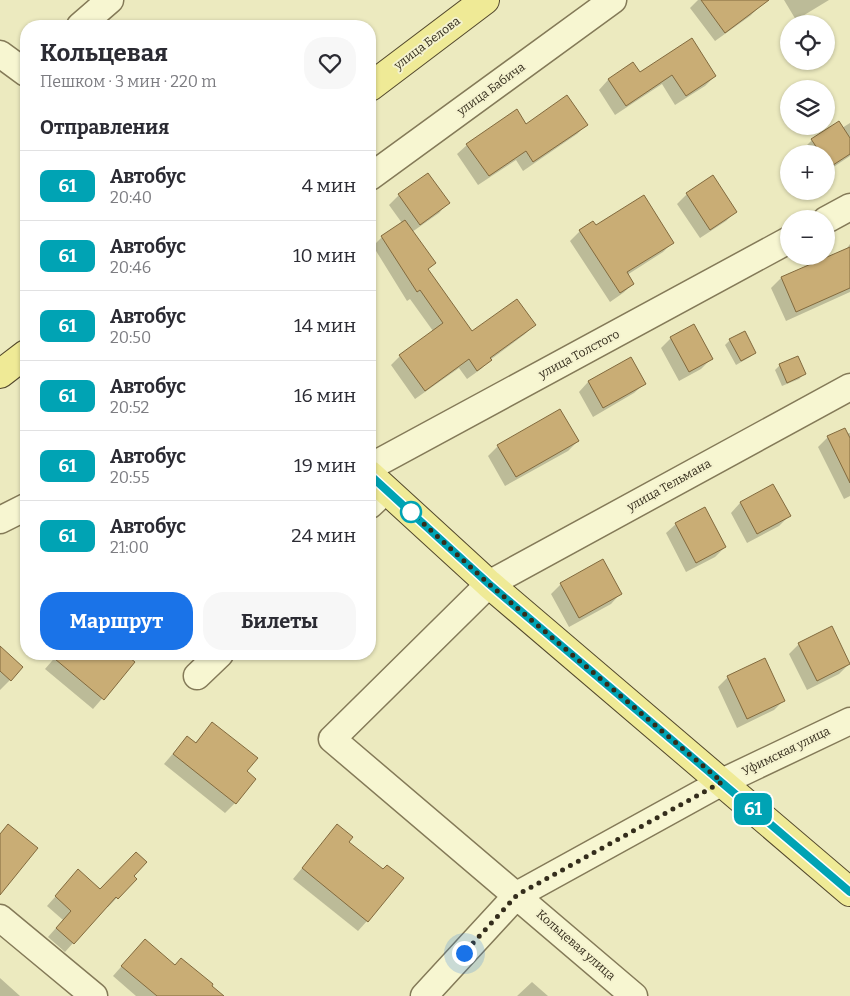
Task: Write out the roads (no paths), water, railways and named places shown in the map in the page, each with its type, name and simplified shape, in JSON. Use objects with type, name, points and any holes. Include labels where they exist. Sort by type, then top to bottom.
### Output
[{"type":"main road","name":"улица Белова","points":[[376,82],[485,0]]},
{"type":"main road","points":[[0,374],[20,359]]},
{"type":"main road","points":[[376,491],[489,584],[850,892]]},
{"type":"street","points":[[87,20],[110,0]]},
{"type":"street","name":"улица Бабича","points":[[376,174],[613,0]]},
{"type":"street","points":[[0,54],[20,69]]},
{"type":"street","points":[[835,215],[850,207]]},
{"type":"street","name":"улица Толстого","points":[[376,464],[780,245]]},
{"type":"street","name":"улица Тельмана","points":[[517,895],[332,739],[489,584],[850,387]]},
{"type":"street","points":[[0,520],[20,511]]},
{"type":"street","points":[[196,676],[213,660]]},
{"type":"street","name":"Уфимская улица","points":[[424,996],[517,895],[722,782],[850,721]]},
{"type":"street","name":"Кольцевая улица","points":[[517,895],[634,996]]},
{"type":"street","points":[[0,918],[94,996]]}]
